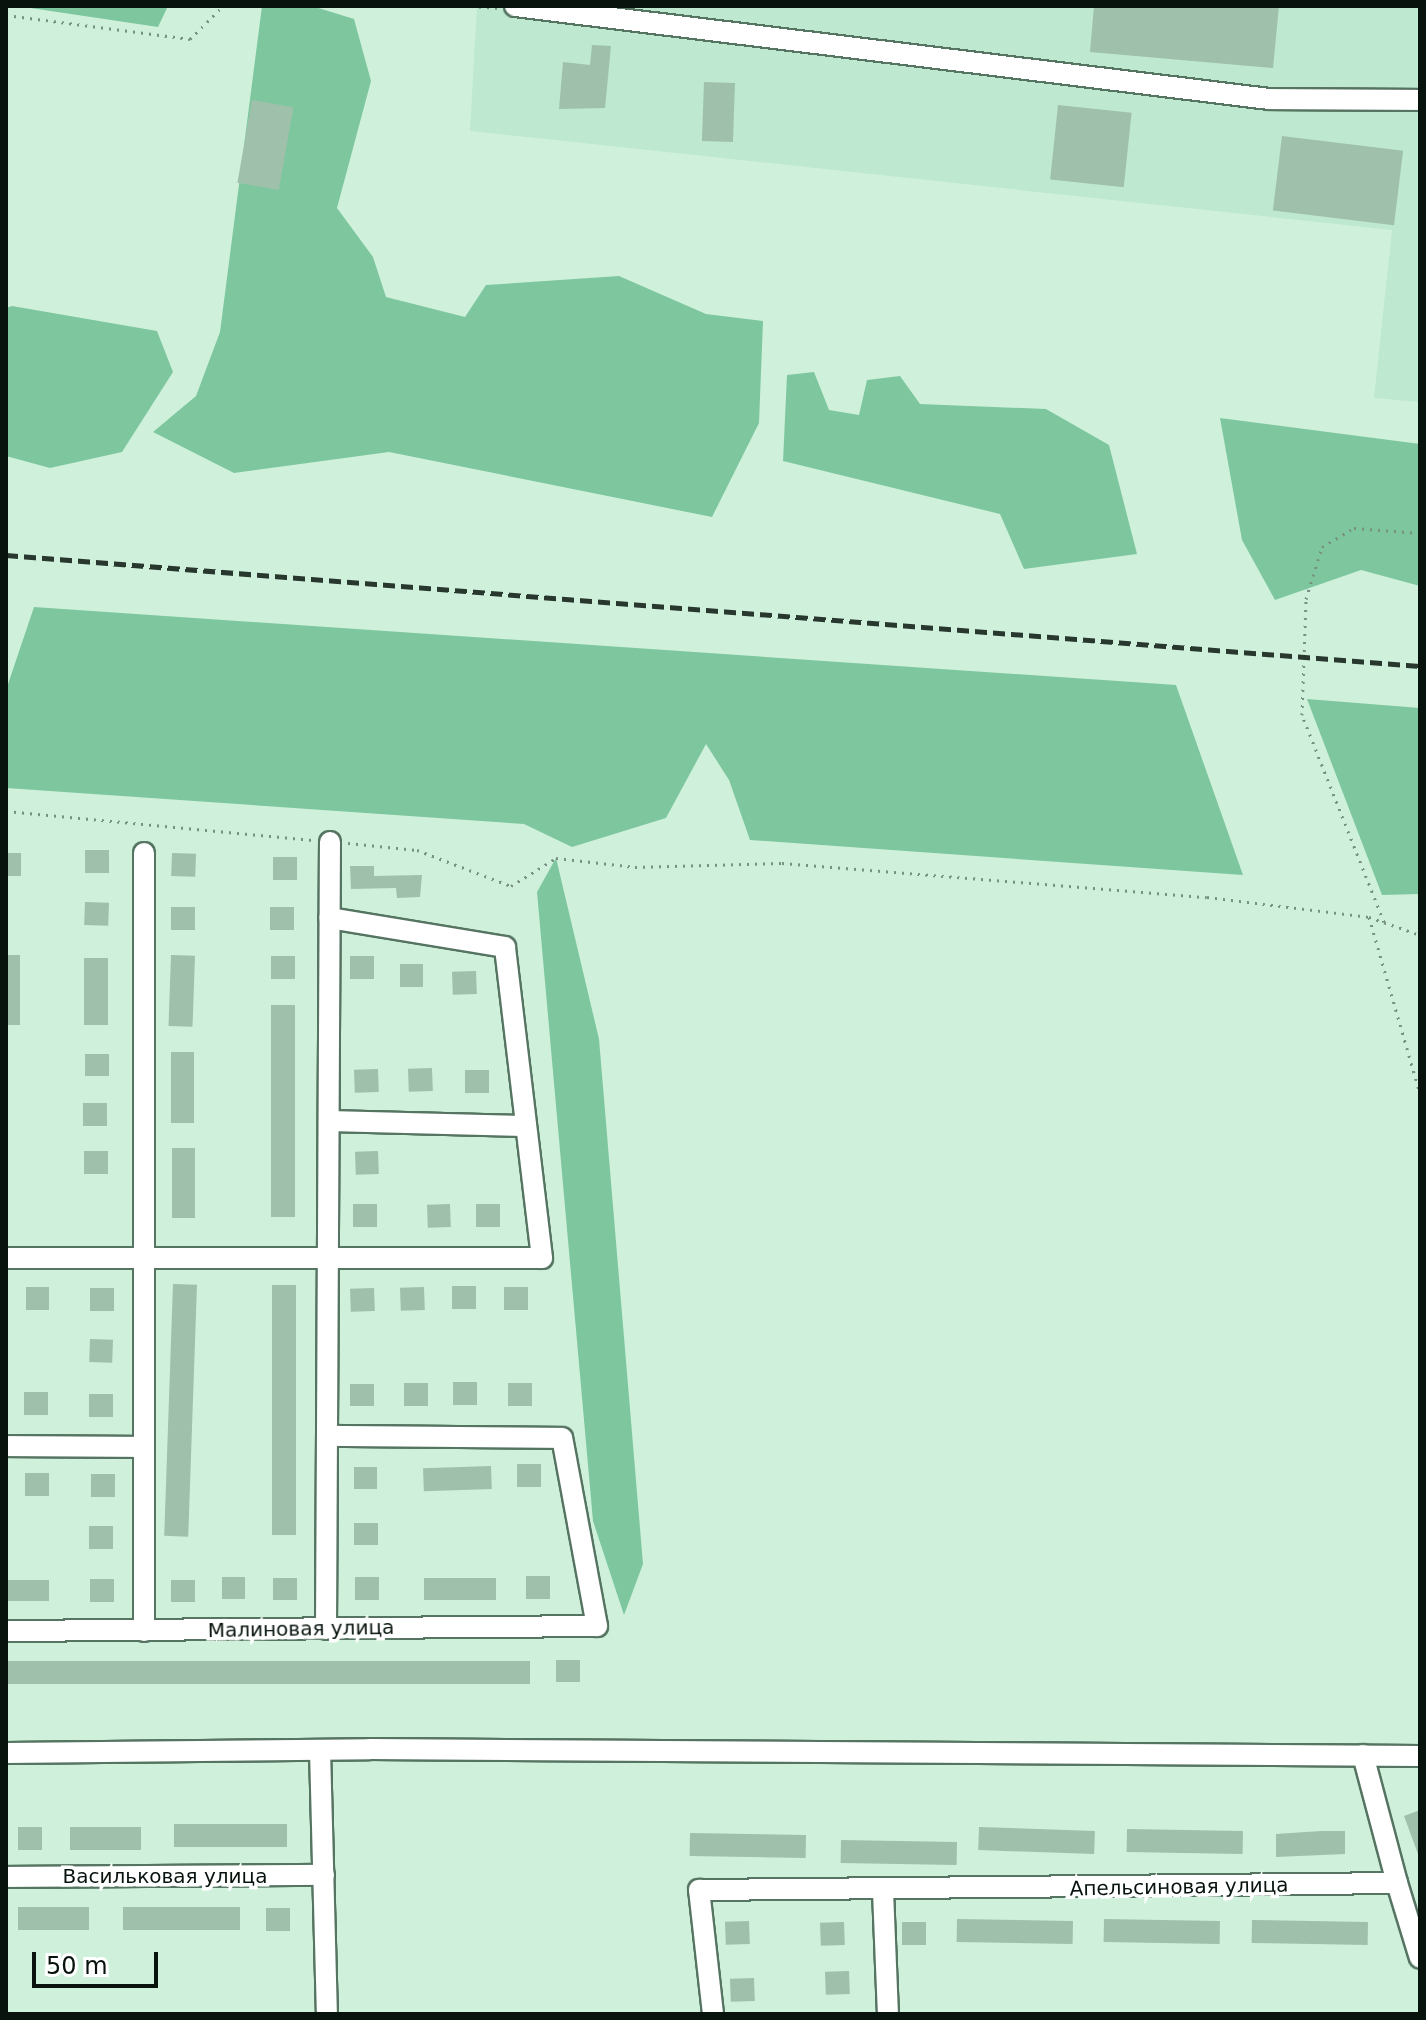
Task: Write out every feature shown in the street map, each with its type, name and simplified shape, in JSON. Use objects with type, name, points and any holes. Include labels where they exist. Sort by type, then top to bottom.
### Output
[{"type":"street","points":[[516,8],[947,56],[1269,99],[1420,100]]},
{"type":"street","points":[[326,1629],[330,842]]},
{"type":"street","points":[[144,853],[141,1260],[144,1631]]},
{"type":"street","points":[[6,1258],[542,1258],[523,1126],[505,947],[329,918]]},
{"type":"street","points":[[329,1121],[523,1126]]},
{"type":"street","name":"Малиновая улица","points":[[6,1631],[597,1626],[562,1438],[327,1436]]},
{"type":"street","points":[[6,1446],[143,1447]]},
{"type":"street","points":[[6,1753],[320,1750],[1420,1756]]},
{"type":"street","points":[[320,1750],[327,2014]]},
{"type":"street","points":[[1363,1755],[1420,1958]]},
{"type":"street","name":"Васильковая улица","points":[[6,1877],[324,1875]]},
{"type":"street","name":"Апельсиновая улица","points":[[713,2014],[699,1890],[883,1891],[1397,1883]]},
{"type":"street","points":[[883,1891],[888,2014]]},
{"type":"path","points":[[6,15],[190,39],[223,6]]},
{"type":"path","points":[[471,6],[516,8]]},
{"type":"path","points":[[1384,922],[1302,715],[1306,599],[1322,547],[1354,528],[1420,533]]},
{"type":"path","points":[[6,811],[417,850],[511,886],[556,858],[635,867],[782,863],[1207,897],[1369,917],[1420,935]]},
{"type":"path","points":[[1369,917],[1420,1094]]},
{"type":"shaded area","points":[[477,6],[1420,6],[1420,402],[1374,398],[1392,230],[470,131]]},
{"type":"green space","points":[[17,6],[168,6],[158,27]]},
{"type":"green space","points":[[262,6],[312,6],[354,19],[371,81],[337,208],[373,257],[386,297],[465,317],[486,285],[619,276],[706,314],[763,321],[759,423],[712,517],[389,452],[234,473],[153,432],[196,396],[220,332]]},
{"type":"green space","points":[[12,306],[157,331],[173,372],[122,452],[50,468],[6,456],[6,308]]},
{"type":"green space","points":[[814,372],[829,410],[859,415],[867,380],[900,376],[920,404],[1046,409],[1109,445],[1137,554],[1024,569],[1000,514],[783,461],[787,375]]},
{"type":"green space","points":[[1220,418],[1420,444],[1420,586],[1361,570],[1275,600],[1242,540]]},
{"type":"green space","points":[[34,607],[1176,685],[1243,875],[750,840],[729,780],[706,744],[666,818],[572,847],[524,824],[6,788],[6,690]]},
{"type":"green space","points":[[1307,699],[1420,708],[1420,894],[1382,895]]},
{"type":"green space","points":[[556,858],[599,1039],[643,1564],[624,1615],[593,1521],[537,892]]},
{"type":"building","points":[[1094,6],[1279,6],[1273,68],[1090,52]]},
{"type":"building","points":[[592,45],[611,46],[605,108],[559,109],[563,62],[590,65]]},
{"type":"building","points":[[704,82],[735,83],[733,142],[702,141]]},
{"type":"building","points":[[252,100],[293,107],[279,190],[237,183]]},
{"type":"building","points":[[1058,105],[1132,113],[1124,187],[1050,180]]},
{"type":"building","points":[[1282,136],[1403,151],[1394,225],[1273,210]]},
{"type":"building","points":[[85,850],[109,850],[109,873],[85,873]]},
{"type":"building","points":[[6,853],[21,853],[21,876],[6,876]]},
{"type":"building","points":[[172,853],[196,854],[195,877],[171,876]]},
{"type":"building","points":[[273,857],[297,857],[297,880],[273,880]]},
{"type":"building","points":[[350,866],[374,866],[374,876],[422,875],[420,897],[397,898],[396,888],[351,889]]},
{"type":"building","points":[[85,902],[109,903],[108,926],[84,925]]},
{"type":"building","points":[[171,907],[195,907],[195,930],[171,930]]},
{"type":"building","points":[[270,907],[294,907],[294,930],[270,930]]},
{"type":"building","points":[[6,955],[20,955],[20,1025],[6,1025]]},
{"type":"building","points":[[171,955],[195,956],[193,1027],[169,1026]]},
{"type":"building","points":[[271,956],[295,956],[295,979],[271,979]]},
{"type":"building","points":[[350,956],[374,956],[374,979],[350,979]]},
{"type":"building","points":[[84,958],[108,958],[108,1025],[84,1025]]},
{"type":"building","points":[[400,964],[423,964],[423,987],[400,987]]},
{"type":"building","points":[[476,971],[477,994],[453,995],[452,972]]},
{"type":"building","points":[[271,1005],[295,1005],[295,1217],[271,1217]]},
{"type":"building","points":[[171,1052],[194,1052],[194,1123],[171,1123]]},
{"type":"building","points":[[85,1054],[109,1054],[109,1076],[85,1076]]},
{"type":"building","points":[[432,1068],[433,1091],[409,1092],[408,1069]]},
{"type":"building","points":[[378,1069],[379,1092],[355,1093],[354,1070]]},
{"type":"building","points":[[465,1070],[489,1070],[489,1093],[465,1093]]},
{"type":"building","points":[[83,1103],[107,1103],[107,1126],[83,1126]]},
{"type":"building","points":[[172,1148],[195,1148],[195,1218],[172,1218]]},
{"type":"building","points":[[84,1151],[108,1151],[108,1174],[84,1174]]},
{"type":"building","points":[[378,1151],[379,1174],[356,1175],[355,1152]]},
{"type":"building","points":[[353,1204],[377,1204],[377,1227],[353,1227]]},
{"type":"building","points":[[450,1204],[451,1227],[428,1228],[427,1205]]},
{"type":"building","points":[[476,1204],[500,1204],[500,1227],[476,1227]]},
{"type":"building","points":[[173,1284],[197,1285],[188,1537],[164,1536]]},
{"type":"building","points":[[272,1285],[296,1285],[296,1535],[272,1535]]},
{"type":"building","points":[[452,1286],[476,1286],[476,1309],[452,1309]]},
{"type":"building","points":[[26,1287],[49,1287],[49,1310],[26,1310]]},
{"type":"building","points":[[424,1287],[425,1310],[401,1311],[400,1288]]},
{"type":"building","points":[[504,1287],[528,1287],[528,1310],[504,1310]]},
{"type":"building","points":[[90,1288],[114,1288],[114,1311],[90,1311]]},
{"type":"building","points":[[374,1288],[375,1311],[351,1312],[350,1289]]},
{"type":"building","points":[[90,1339],[113,1340],[112,1363],[89,1362]]},
{"type":"building","points":[[453,1382],[477,1382],[477,1405],[453,1405]]},
{"type":"building","points":[[404,1383],[428,1383],[428,1406],[404,1406]]},
{"type":"building","points":[[508,1383],[532,1383],[532,1406],[508,1406]]},
{"type":"building","points":[[350,1384],[374,1384],[374,1406],[350,1406]]},
{"type":"building","points":[[24,1392],[48,1392],[48,1415],[24,1415]]},
{"type":"building","points":[[89,1394],[113,1394],[113,1417],[89,1417]]},
{"type":"building","points":[[517,1464],[541,1464],[541,1487],[517,1487]]},
{"type":"building","points":[[491,1466],[492,1489],[424,1491],[423,1468]]},
{"type":"building","points":[[354,1467],[377,1467],[377,1489],[354,1489]]},
{"type":"building","points":[[25,1473],[49,1473],[49,1496],[25,1496]]},
{"type":"building","points":[[91,1474],[115,1474],[115,1497],[91,1497]]},
{"type":"building","points":[[354,1523],[378,1523],[378,1545],[354,1545]]},
{"type":"building","points":[[89,1526],[113,1526],[113,1549],[89,1549]]},
{"type":"building","points":[[526,1576],[550,1576],[550,1599],[526,1599]]},
{"type":"building","points":[[222,1577],[245,1577],[245,1599],[222,1599]]},
{"type":"building","points":[[355,1577],[379,1577],[379,1600],[355,1600]]},
{"type":"building","points":[[273,1578],[297,1578],[297,1600],[273,1600]]},
{"type":"building","points":[[424,1578],[496,1578],[496,1600],[424,1600]]},
{"type":"building","points":[[90,1579],[114,1579],[114,1602],[90,1602]]},
{"type":"building","points":[[6,1580],[49,1580],[49,1601],[6,1601]]},
{"type":"building","points":[[171,1580],[195,1580],[195,1602],[171,1602]]},
{"type":"building","points":[[556,1660],[580,1660],[580,1682],[556,1682]]},
{"type":"building","points":[[6,1661],[530,1661],[530,1684],[6,1684]]},
{"type":"building","points":[[1420,1810],[1420,1854],[1418,1854],[1404,1816]]},
{"type":"building","points":[[174,1824],[287,1824],[287,1847],[174,1847]]},
{"type":"building","points":[[18,1827],[42,1827],[42,1850],[18,1850]]},
{"type":"building","points":[[70,1827],[141,1827],[141,1850],[70,1850]]},
{"type":"building","points":[[979,1827],[1095,1831],[1094,1854],[978,1850]]},
{"type":"building","points":[[1127,1829],[1243,1831],[1243,1854],[1127,1852]]},
{"type":"building","points":[[1345,1831],[1345,1854],[1276,1857],[1276,1834]]},
{"type":"building","points":[[690,1833],[806,1835],[806,1858],[690,1856]]},
{"type":"building","points":[[841,1840],[957,1842],[957,1865],[841,1863]]},
{"type":"building","points":[[18,1907],[89,1907],[89,1930],[18,1930]]},
{"type":"building","points":[[123,1907],[240,1907],[240,1930],[123,1930]]},
{"type":"building","points":[[266,1908],[290,1908],[290,1931],[266,1931]]},
{"type":"building","points":[[957,1919],[1073,1921],[1073,1944],[957,1942]]},
{"type":"building","points":[[1104,1919],[1220,1921],[1220,1944],[1104,1942]]},
{"type":"building","points":[[1252,1920],[1368,1922],[1368,1945],[1252,1943]]},
{"type":"building","points":[[749,1921],[750,1944],[726,1945],[725,1922]]},
{"type":"building","points":[[844,1922],[845,1945],[821,1946],[820,1923]]},
{"type":"building","points":[[902,1922],[926,1922],[926,1945],[902,1945]]},
{"type":"building","points":[[849,1971],[850,1994],[826,1995],[825,1972]]},
{"type":"building","points":[[754,1978],[755,2001],[731,2002],[730,1979]]},
{"type":"railway","points":[[6,555],[1420,666]]}]
